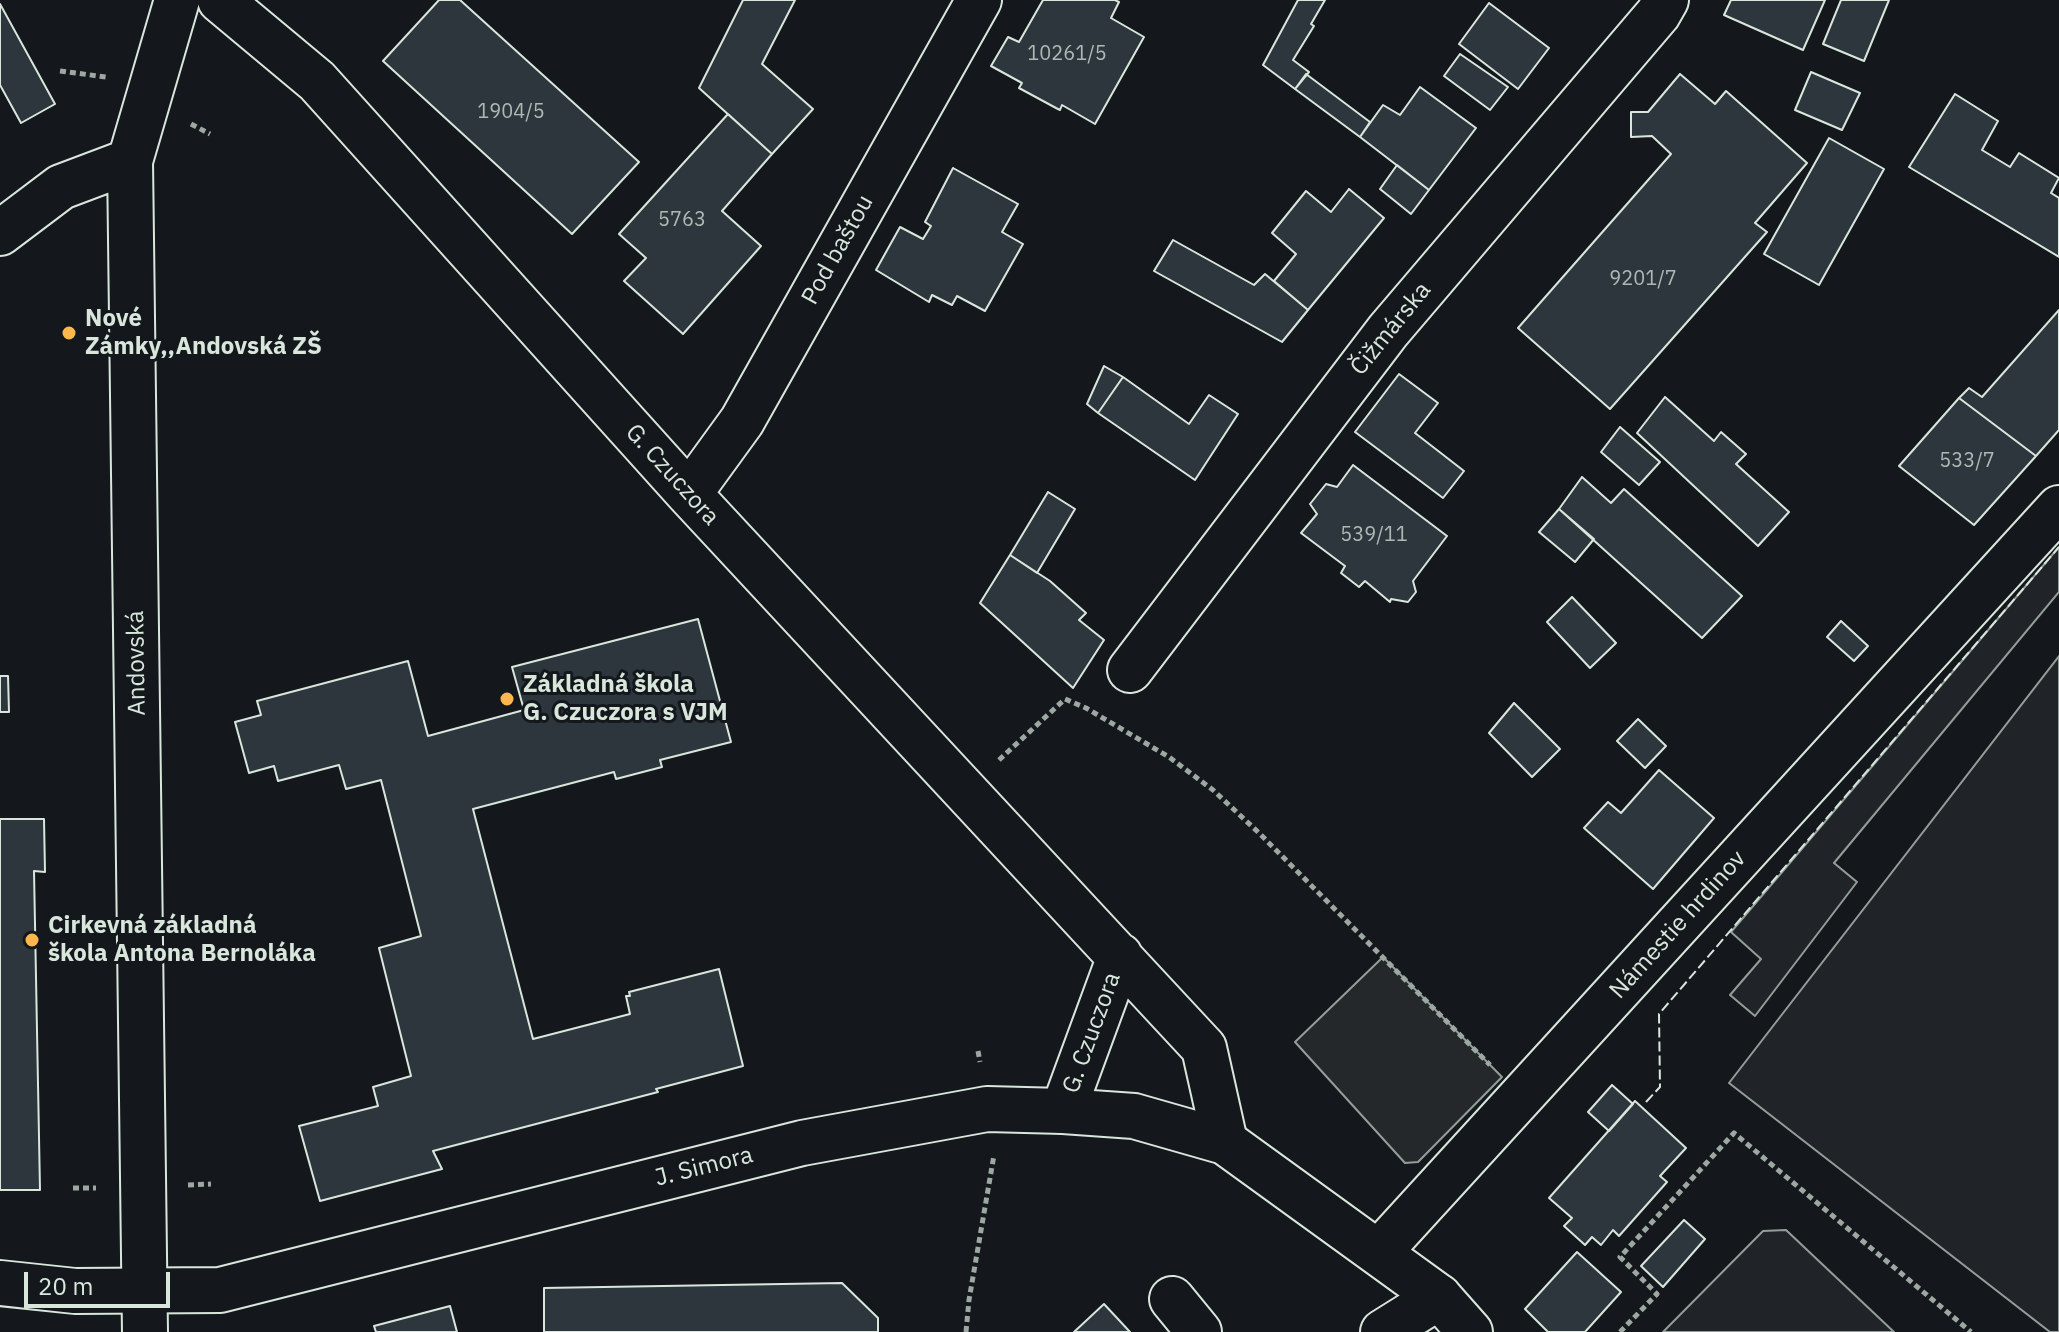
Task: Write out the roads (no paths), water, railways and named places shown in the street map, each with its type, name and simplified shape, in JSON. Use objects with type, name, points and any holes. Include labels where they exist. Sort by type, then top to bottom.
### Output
[{"type":"street","name":"Andovská","points":[[145,1311],[130,161],[177,0]]},
{"type":"street","name":"G. Czuczora","points":[[220,0],[317,81],[689,494],[1204,1048],[1225,1142]]},
{"type":"street","name":"Pod baštou","points":[[689,494],[742,421],[979,0]]},
{"type":"street","name":"Čižmárska","points":[[1130,670],[1388,331],[1658,14],[1666,0]]},
{"type":"street","points":[[0,233],[61,187],[130,161]]},
{"type":"street","name":"Námestie hrdinov","points":[[1379,1252],[1471,1130],[2059,508]]},
{"type":"street","name":"G. Czuczora","points":[[1063,1111],[1120,956]]},
{"type":"street","name":"J. Simora","points":[[0,1283],[75,1291],[145,1311],[802,1143],[987,1109],[1134,1116],[1225,1142],[1379,1252]]},
{"type":"street","points":[[1379,1252],[1439,1297],[1470,1332]]},
{"type":"street","points":[[1383,1332],[1439,1297]]},
{"type":"street","points":[[1172,1299],[1199,1332]]},
{"type":"place","name":"Nové Zámky,,Andovská ZŠ","points":[[69,333]]},
{"type":"place","name":"Základná škola G. Czuczora s VJM","points":[[507,699]]},
{"type":"place","name":"Cirkevná základná škola Antona Bernoláka","points":[[32,940]]}]
